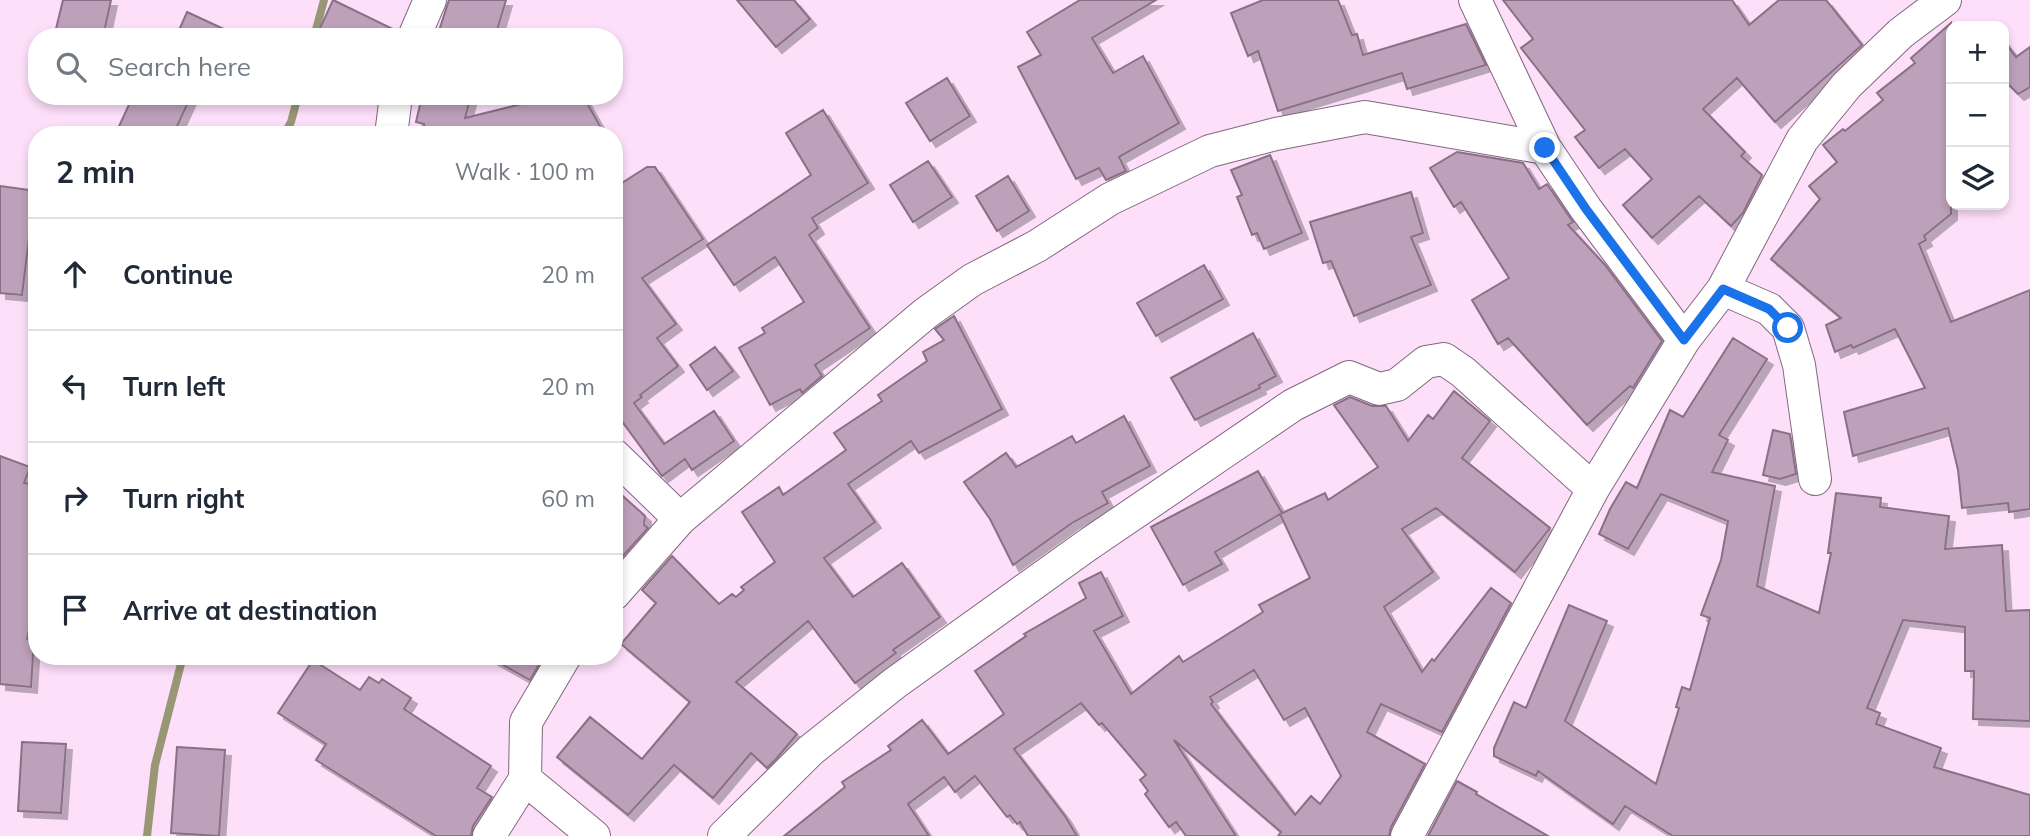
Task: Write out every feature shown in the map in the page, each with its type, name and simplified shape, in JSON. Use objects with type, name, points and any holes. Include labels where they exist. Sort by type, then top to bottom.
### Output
[{"type":"street","points":[[418,28],[430,0]]},
{"type":"street","points":[[1475,0],[1545,148],[1586,209],[1684,340]]},
{"type":"street","points":[[1407,836],[1593,489],[1684,340],[1723,289],[1801,140],[1847,85],[1892,42],[1945,0]]},
{"type":"street","points":[[392,126],[395,105]]},
{"type":"street","points":[[623,584],[680,519],[926,313],[972,280],[1037,246],[1110,199],[1210,151],[1276,134],[1365,117],[1545,148]]},
{"type":"street","points":[[1723,289],[1769,309],[1788,328],[1799,365],[1815,479]]},
{"type":"street","points":[[724,836],[811,750],[895,683],[1086,546],[1282,413],[1349,377],[1379,389],[1397,385],[1426,362],[1444,359],[1463,372],[1593,489]]},
{"type":"street","points":[[623,464],[680,519]]},
{"type":"street","points":[[489,836],[525,779],[526,722],[560,665]]},
{"type":"street","points":[[525,779],[594,836]]},
{"type":"building","points":[[63,0],[111,0],[105,28],[56,28]]},
{"type":"building","points":[[333,0],[391,28],[320,28]]},
{"type":"building","points":[[449,0],[506,0],[498,28],[440,28]]},
{"type":"building","points":[[737,0],[794,0],[810,19],[776,47]]},
{"type":"building","points":[[1080,0],[1156,0],[1092,38],[1113,73],[1143,56],[1179,123],[1119,157],[1126,171],[1106,180],[1099,168],[1076,179],[1018,67],[1041,55],[1027,32]]},
{"type":"building","points":[[1263,0],[1338,0],[1352,35],[1357,34],[1363,55],[1466,24],[1486,65],[1407,89],[1402,73],[1278,111],[1258,51],[1248,56],[1231,13]]},
{"type":"building","points":[[1503,0],[1732,0],[1749,25],[1779,0],[1826,0],[1862,45],[1775,122],[1737,78],[1703,109],[1745,152],[1741,156],[1762,175],[1743,213],[1731,226],[1699,196],[1652,238],[1623,205],[1652,179],[1625,149],[1599,168],[1575,137],[1585,130],[1521,48],[1533,39]]},
{"type":"building","points":[[187,12],[222,28],[180,28]]},
{"type":"building","points":[[1946,27],[1946,210],[1951,210],[1951,214],[1924,236],[1926,240],[1919,244],[1951,322],[2030,290],[2030,509],[2009,512],[2008,503],[1962,508],[1958,470],[1948,428],[1853,456],[1844,412],[1925,388],[1895,329],[1853,348],[1851,345],[1835,352],[1826,325],[1841,318],[1771,259],[1820,199],[1809,186],[1837,162],[1823,145],[1883,100],[1877,93],[1915,63],[1911,58]]},
{"type":"building","points":[[2030,47],[2030,87],[2018,94],[2009,85],[2009,48],[2016,57]]},
{"type":"building","points":[[947,78],[970,116],[930,141],[906,103]]},
{"type":"building","points":[[129,105],[187,105],[177,126],[119,126]]},
{"type":"building","points":[[420,105],[469,105],[465,118],[518,105],[588,105],[600,126],[424,126],[416,122]]},
{"type":"building","points":[[823,110],[868,183],[812,218],[818,228],[809,235],[870,328],[815,365],[822,376],[802,393],[800,389],[770,405],[739,348],[765,333],[762,328],[804,302],[775,257],[734,285],[707,245],[811,175],[786,133]]},
{"type":"building","points":[[1457,152],[1523,163],[1539,189],[1547,184],[1573,222],[1568,225],[1605,265],[1662,341],[1633,388],[1630,386],[1587,425],[1508,338],[1498,344],[1472,300],[1509,278],[1461,202],[1454,207],[1430,168]]},
{"type":"building","points":[[1270,155],[1302,233],[1264,249],[1257,233],[1252,235],[1237,197],[1242,195],[1231,170]]},
{"type":"building","points":[[928,161],[952,197],[913,222],[890,185]]},
{"type":"building","points":[[647,167],[655,167],[703,239],[642,278],[676,324],[657,338],[678,366],[640,395],[642,397],[634,403],[664,444],[714,411],[734,441],[692,470],[685,459],[662,476],[623,423],[623,182]]},
{"type":"building","points":[[1008,176],[1029,211],[997,231],[976,196]]},
{"type":"building","points":[[0,186],[28,190],[28,246],[22,295],[0,293]]},
{"type":"building","points":[[1411,192],[1423,233],[1411,237],[1431,285],[1354,316],[1331,261],[1323,263],[1310,222]]},
{"type":"building","points":[[1204,265],[1223,299],[1156,336],[1137,303]]},
{"type":"building","points":[[954,316],[1002,409],[919,453],[911,441],[848,484],[875,522],[824,558],[853,597],[902,563],[940,617],[893,650],[896,653],[855,683],[808,621],[736,682],[797,734],[777,758],[767,768],[751,753],[713,798],[674,765],[628,815],[557,757],[590,717],[642,759],[690,702],[623,646],[623,642],[656,603],[642,590],[672,556],[719,604],[732,594],[736,597],[744,590],[741,587],[775,562],[742,512],[779,487],[783,495],[846,450],[834,433],[882,401],[878,395],[927,361],[923,352],[944,340],[935,329]]},
{"type":"building","points":[[1253,333],[1276,376],[1259,385],[1260,388],[1195,420],[1171,378]]},
{"type":"building","points":[[1733,338],[1767,359],[1719,435],[1728,440],[1712,472],[1775,486],[1757,586],[1819,613],[1831,553],[1828,553],[1836,493],[1881,498],[1880,507],[1949,516],[1945,549],[2002,545],[2006,611],[2030,610],[2030,721],[1973,719],[1974,671],[1965,671],[1965,627],[1903,620],[1867,708],[1880,713],[1876,724],[1941,748],[1934,767],[2030,795],[2030,836],[1673,836],[1625,806],[1613,824],[1538,771],[1536,776],[1494,756],[1494,748],[1514,702],[1526,708],[1569,605],[1607,621],[1565,721],[1656,784],[1679,708],[1676,707],[1682,687],[1690,690],[1710,618],[1701,615],[1721,560],[1728,521],[1661,494],[1628,549],[1599,534],[1626,482],[1637,488],[1670,410],[1683,417]]},
{"type":"building","points":[[715,347],[733,371],[707,390],[690,365]]},
{"type":"building","points":[[1454,391],[1490,421],[1462,458],[1550,528],[1515,572],[1436,508],[1402,529],[1433,572],[1384,607],[1422,672],[1432,659],[1434,661],[1491,588],[1511,603],[1442,732],[1381,704],[1367,732],[1425,764],[1391,827],[1389,836],[1278,836],[1281,832],[1174,740],[1236,836],[1186,836],[1176,822],[1169,827],[1145,794],[1148,791],[1140,780],[1146,775],[1102,723],[1099,725],[1081,703],[1014,749],[1077,836],[1028,836],[1020,822],[1017,824],[1010,815],[1007,817],[975,776],[955,792],[944,777],[908,804],[929,836],[784,836],[845,787],[842,782],[891,750],[888,746],[922,720],[948,754],[1004,714],[975,671],[1026,636],[1024,634],[1086,598],[1079,583],[1101,572],[1123,616],[1094,631],[1131,694],[1179,656],[1183,662],[1263,612],[1259,605],[1310,578],[1280,514],[1325,493],[1328,500],[1378,467],[1334,405],[1350,397],[1372,406],[1386,406],[1408,441],[1428,415],[1433,419]],"holes":[[[1254,670],[1284,720],[1305,708],[1341,776],[1320,804],[1311,796],[1295,815],[1211,704],[1213,702],[1210,697]]]},
{"type":"building","points":[[1124,416],[1150,466],[1102,492],[1108,503],[1072,523],[1013,565],[990,519],[964,482],[1006,453],[1016,467],[1072,436],[1076,443]]},
{"type":"building","points":[[1773,430],[1790,434],[1796,474],[1780,479],[1763,475]]},
{"type":"building","points":[[0,456],[28,466],[24,483],[28,484],[27,639],[28,665],[32,665],[31,687],[0,684]]},
{"type":"building","points":[[1258,471],[1282,513],[1215,552],[1222,564],[1183,585],[1151,527]]},
{"type":"building","points":[[623,496],[645,516],[644,525],[648,528],[623,556]]},
{"type":"building","points":[[310,665],[321,665],[360,690],[369,677],[379,683],[382,679],[411,698],[404,709],[491,766],[477,788],[492,797],[473,826],[471,836],[436,836],[316,760],[326,744],[278,713]]},
{"type":"building","points":[[503,665],[539,665],[530,680]]},
{"type":"building","points":[[22,742],[66,744],[61,813],[18,811]]},
{"type":"building","points":[[177,747],[225,750],[219,836],[171,833]]},
{"type":"building","points":[[1457,781],[1477,792],[1476,794],[1548,836],[1428,836]]},
{"type":"waterway","points":[[316,28],[324,0]]},
{"type":"waterway","points":[[289,126],[296,105]]},
{"type":"waterway","points":[[147,836],[155,765],[181,665]]},
{"type":"route","points":[[1545,148],[1586,209],[1684,340],[1723,289],[1769,309],[1788,328]]}]
